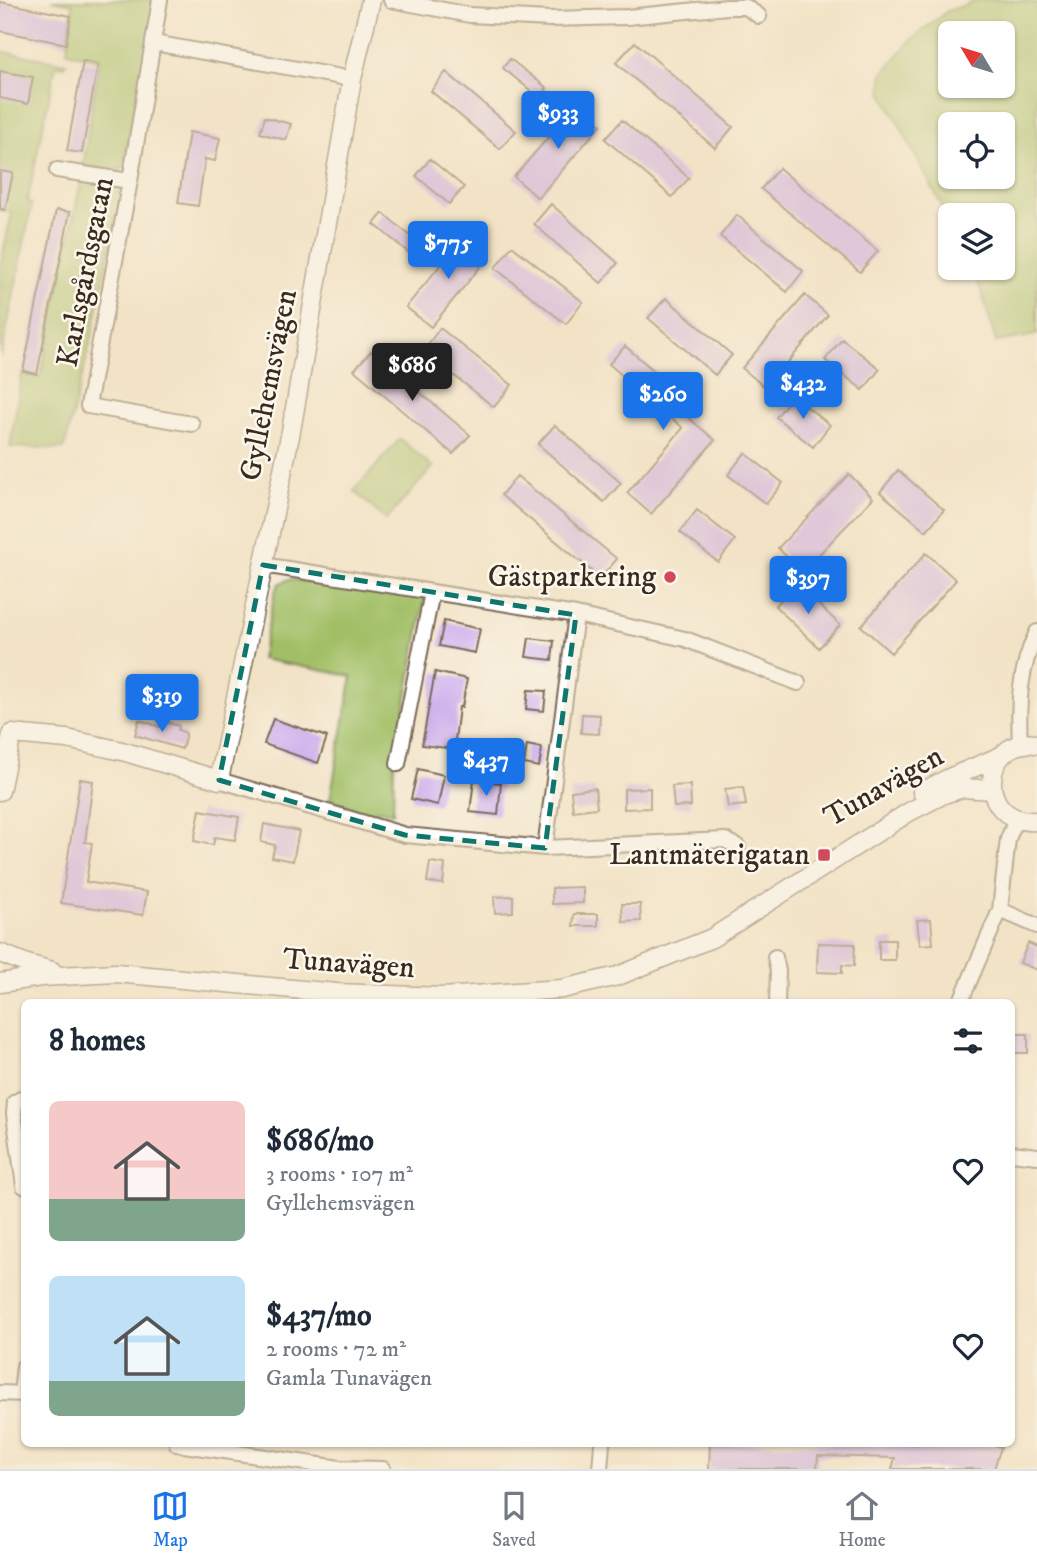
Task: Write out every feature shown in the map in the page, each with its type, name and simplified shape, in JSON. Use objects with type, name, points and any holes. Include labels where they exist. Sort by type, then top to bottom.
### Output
[{"type":"street","name":"Karlsgårdsgatan","points":[[160,0],[88,406],[192,424]]},
{"type":"street","name":"Gyllehemsvägen","points":[[219,780],[291,431],[352,79],[371,0]]},
{"type":"street","points":[[391,0],[470,15],[550,19],[627,17],[727,7],[746,7],[759,16]]},
{"type":"street","points":[[154,43],[352,79]]},
{"type":"street","points":[[57,170],[130,181]]},
{"type":"street","points":[[263,565],[576,615],[685,639],[798,683]]},
{"type":"street","points":[[398,764],[432,592]]},
{"type":"street","points":[[545,848],[576,615]]},
{"type":"street","points":[[1029,744],[1018,714],[1021,677],[1037,632]]},
{"type":"street","points":[[0,792],[6,732],[67,739],[122,751],[405,835],[545,848],[725,840],[738,847]]},
{"type":"street","name":"Tunavägen","points":[[618,976],[709,934],[889,811],[949,778],[1001,756],[1010,749],[1029,744]]},
{"type":"street","points":[[1001,756],[995,766],[992,790],[996,803],[1016,819],[1037,821]]},
{"type":"street","name":"Tunavägen","points":[[0,983],[41,977],[116,973],[337,993],[442,997],[562,989],[618,976],[712,938],[930,800],[963,788],[992,790]]},
{"type":"street","points":[[962,999],[1000,910],[1008,839],[1016,819]]},
{"type":"street","points":[[1000,910],[1037,926]]},
{"type":"street","name":"Tunavägen","points":[[0,953],[30,965],[76,976]]},
{"type":"street","points":[[775,957],[778,971],[777,999]]},
{"type":"street","points":[[0,961],[0,970]]},
{"type":"street","points":[[21,1099],[15,1102],[14,1114],[21,1164]]},
{"type":"street","points":[[1015,1153],[1037,1156]]},
{"type":"street","points":[[0,1393],[21,1394]]},
{"type":"street","points":[[197,1447],[340,1468],[383,1469]]},
{"type":"street","points":[[600,1469],[602,1447]]},
{"type":"highlighted area","points":[[263,565],[576,615],[545,848],[405,835],[219,780]]},
{"type":"green space","points":[[51,0],[157,0],[122,170],[83,167],[99,60],[67,52],[73,4]]},
{"type":"green space","points":[[980,0],[1037,3],[1037,335],[996,342],[976,280],[1015,280],[1015,203],[941,203],[882,92],[882,74],[911,40],[947,11]]},
{"type":"green space","points":[[0,51],[66,63],[64,66],[56,65],[27,202],[32,204],[1,357],[0,266],[12,213],[0,210]]},
{"type":"green space","points":[[82,177],[123,183],[93,332],[64,449],[10,447],[22,373],[40,377]]},
{"type":"green space","points":[[400,439],[433,467],[386,520],[354,491]]},
{"type":"green space","points":[[289,579],[425,598],[394,767],[393,813],[378,810],[370,815],[330,799],[352,676],[261,659],[275,592],[279,584]]},
{"type":"building","points":[[0,2],[71,16],[66,44],[0,31]]},
{"type":"building","points":[[635,42],[733,127],[715,148],[616,63]]},
{"type":"building","points":[[510,59],[547,88],[540,98],[503,68]]},
{"type":"building","points":[[83,61],[98,64],[82,153],[67,151]]},
{"type":"building","points":[[0,71],[33,77],[28,104],[0,98]]},
{"type":"building","points":[[446,72],[516,131],[500,149],[431,91]]},
{"type":"building","points":[[577,104],[601,125],[538,198],[514,177]]},
{"type":"building","points":[[265,117],[291,124],[286,140],[260,133]]},
{"type":"building","points":[[622,120],[689,178],[672,197],[605,139]]},
{"type":"building","points":[[189,132],[220,138],[215,161],[205,159],[198,206],[178,203]]},
{"type":"building","points":[[430,159],[464,187],[449,204],[416,176]]},
{"type":"building","points":[[779,168],[878,251],[860,272],[761,189]]},
{"type":"building","points":[[0,171],[13,173],[5,210],[0,209]]},
{"type":"building","points":[[551,204],[618,263],[601,283],[534,224]]},
{"type":"building","points":[[56,210],[70,212],[37,374],[23,371]]},
{"type":"building","points":[[383,213],[417,242],[408,252],[374,224]]},
{"type":"building","points":[[737,215],[803,271],[787,292],[720,236]]},
{"type":"building","points":[[466,234],[491,254],[431,327],[406,307]]},
{"type":"building","points":[[512,246],[583,302],[566,324],[495,268]]},
{"type":"building","points":[[805,295],[828,315],[766,388],[742,368]]},
{"type":"building","points":[[666,298],[732,355],[715,375],[648,318]]},
{"type":"building","points":[[440,328],[512,385],[494,407],[423,351]]},
{"type":"building","points":[[842,339],[880,369],[863,390],[825,360]]},
{"type":"building","points":[[625,346],[692,403],[684,414],[715,440],[651,514],[627,493],[683,428],[609,364]]},
{"type":"building","points":[[371,351],[470,435],[453,454],[354,370]]},
{"type":"building","points":[[793,396],[830,425],[813,447],[776,417]]},
{"type":"building","points":[[555,425],[621,483],[604,502],[538,444]]},
{"type":"building","points":[[745,453],[783,483],[766,504],[728,475]]},
{"type":"building","points":[[898,470],[944,510],[926,531],[880,492]]},
{"type":"building","points":[[849,474],[873,498],[802,572],[778,548]]},
{"type":"building","points":[[517,476],[617,559],[600,578],[501,495]]},
{"type":"building","points":[[697,510],[735,540],[718,562],[680,532]]},
{"type":"building","points":[[926,553],[956,580],[891,653],[861,626]]},
{"type":"building","points":[[797,584],[840,625],[819,648],[775,606]]},
{"type":"building","points":[[444,621],[480,629],[475,653],[439,646]]},
{"type":"building","points":[[529,638],[554,641],[552,660],[526,657]]},
{"type":"building","points":[[435,672],[467,679],[462,707],[459,707],[454,749],[422,745]]},
{"type":"building","points":[[528,690],[546,691],[544,711],[526,709]]},
{"type":"building","points":[[582,714],[600,715],[599,734],[581,733]]},
{"type":"building","points":[[273,719],[327,737],[318,763],[264,744]]},
{"type":"building","points":[[139,720],[160,727],[162,721],[179,726],[178,730],[186,733],[182,749],[135,735]]},
{"type":"building","points":[[527,745],[542,748],[539,767],[524,764]]},
{"type":"building","points":[[418,769],[444,775],[438,805],[411,799]]},
{"type":"building","points":[[80,779],[93,781],[85,842],[92,843],[86,882],[147,892],[143,915],[61,903]]},
{"type":"building","points":[[474,780],[501,783],[498,815],[470,812]]},
{"type":"building","points":[[690,785],[691,806],[674,807],[672,786]]},
{"type":"building","points":[[743,787],[746,805],[728,807],[725,789]]},
{"type":"building","points":[[595,788],[597,808],[573,811],[571,791]]},
{"type":"building","points":[[650,788],[650,808],[624,809],[624,789]]},
{"type":"building","points":[[200,810],[239,817],[235,840],[215,837],[213,845],[194,841]]},
{"type":"building","points":[[264,824],[299,831],[293,861],[272,857],[275,845],[261,842]]},
{"type":"building","points":[[430,862],[445,864],[443,884],[427,882]]},
{"type":"building","points":[[583,887],[583,903],[552,904],[552,888]]},
{"type":"building","points":[[513,896],[513,912],[495,913],[494,897]]},
{"type":"building","points":[[622,904],[640,904],[641,921],[623,922]]},
{"type":"building","points":[[574,914],[598,914],[598,926],[573,926]]},
{"type":"building","points":[[931,919],[933,944],[920,945],[917,920]]},
{"type":"building","points":[[879,940],[895,940],[895,960],[879,960]]},
{"type":"building","points":[[818,943],[855,944],[854,966],[842,965],[842,973],[817,972]]},
{"type":"building","points":[[1028,943],[1037,947],[1037,970],[1020,963]]},
{"type":"building","points":[[1015,1034],[1028,1034],[1028,1053],[1015,1053]]},
{"type":"building","points":[[710,1447],[1001,1447],[994,1469],[892,1469],[895,1458],[818,1456],[817,1469],[709,1469]]},
{"type":"place","name":"Gästparkering","points":[[670,577]]},
{"type":"place","name":"Lantmäterigatan","points":[[824,855]]}]
